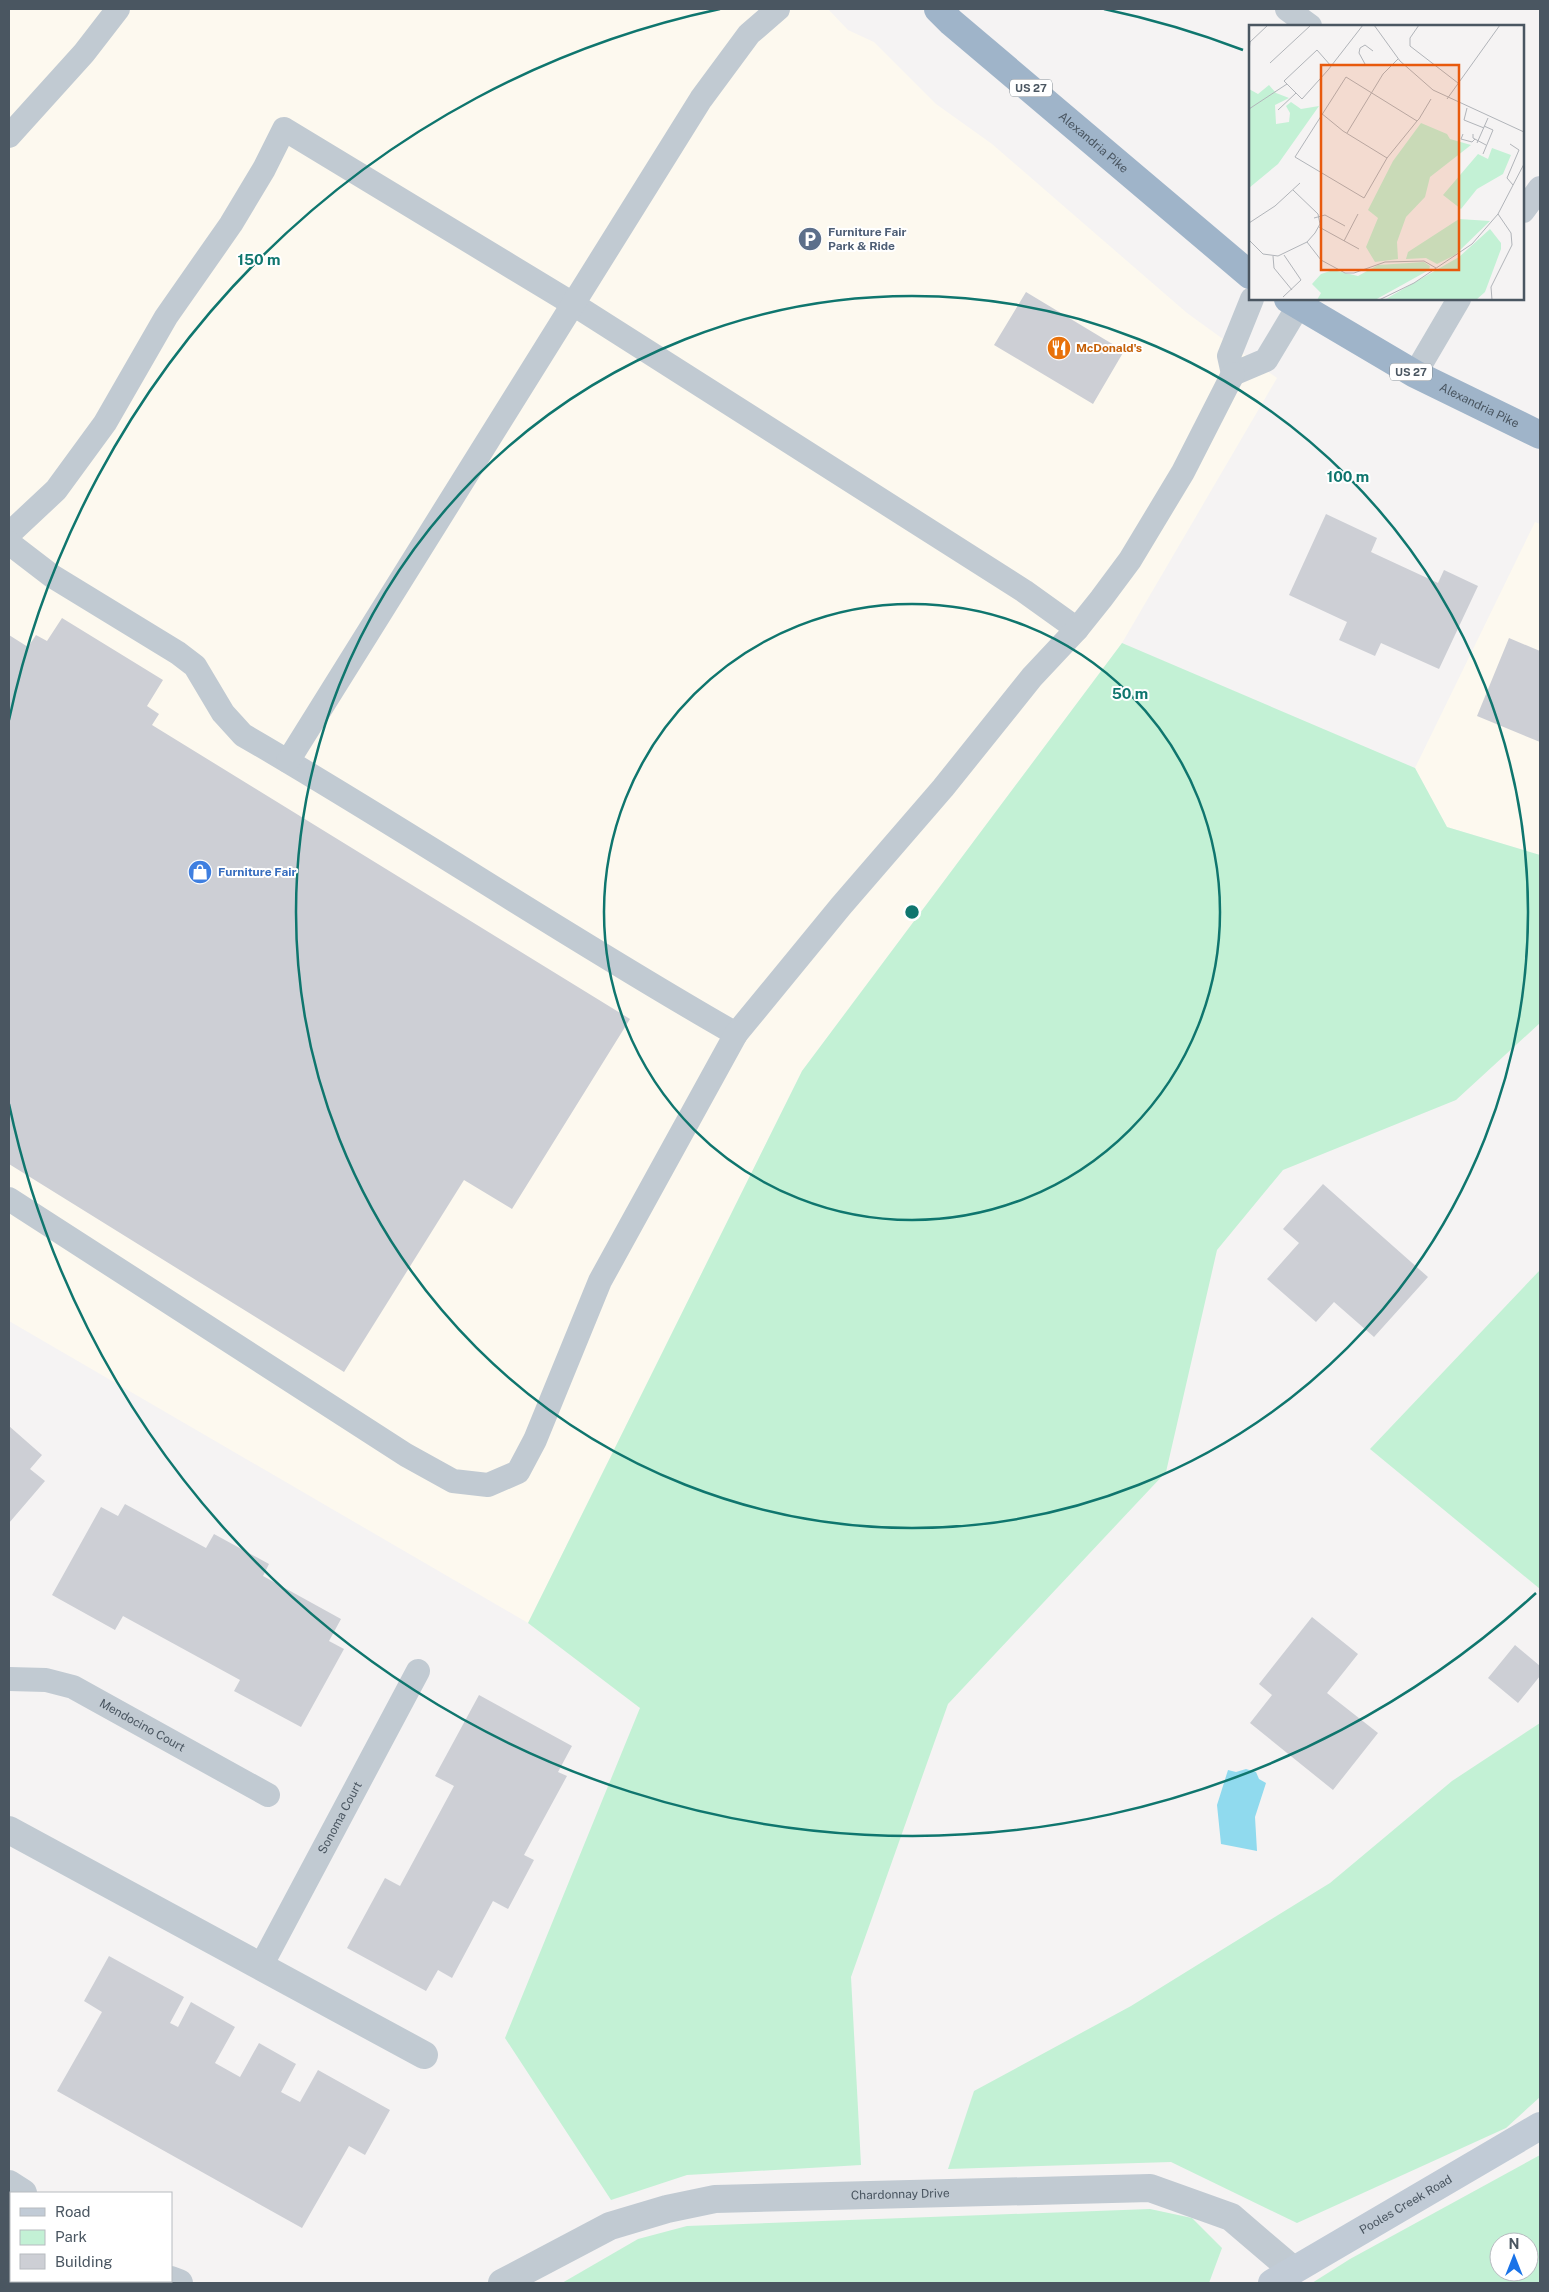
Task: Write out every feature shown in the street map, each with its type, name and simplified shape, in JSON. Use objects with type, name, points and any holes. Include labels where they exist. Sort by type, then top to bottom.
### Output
[{"type":"highway","name":"Alexandria Pike","points":[[938,9],[1249,274]]},
{"type":"highway","name":"Alexandria Pike","points":[[1294,302],[1415,374],[1540,436]]},
{"type":"main road","name":"Pooles Creek Road","points":[[1282,2277],[1540,2126]]},
{"type":"street","points":[[9,1830],[424,2056]]},
{"type":"street","points":[[9,2184],[21,2192]]},
{"type":"street","name":"Chardonnay Drive","points":[[502,2283],[610,2226],[667,2208],[716,2199],[1150,2188],[1231,2218],[1282,2277]]},
{"type":"lane","points":[[288,761],[700,99],[749,34],[778,9]]},
{"type":"lane","points":[[1287,9],[1309,25]]},
{"type":"lane","points":[[9,136],[84,53],[114,10]]},
{"type":"lane","points":[[9,534],[56,490],[105,423],[166,317],[231,224],[264,169],[284,129],[573,304],[1024,591],[1077,629]]},
{"type":"lane","points":[[9,1198],[406,1455],[453,1481],[488,1485],[518,1472],[535,1440],[600,1281],[736,1034],[841,906],[943,788],[1032,677],[1077,629],[1130,560],[1183,472],[1233,374],[1229,356],[1252,300]]},
{"type":"lane","points":[[1415,374],[1458,300]]},
{"type":"lane","points":[[1233,374],[1266,360],[1294,302]]},
{"type":"lane","points":[[9,543],[52,576],[195,666],[223,713],[243,735],[658,990],[736,1034]]},
{"type":"lane","name":"Sonoma Court","points":[[261,1966],[418,1671]]},
{"type":"lane","name":"Mendocino Court","points":[[9,1679],[46,1680],[73,1687],[268,1795]]},
{"type":"shaded area","points":[[9,9],[828,9],[848,30],[874,42],[936,104],[992,144],[1187,313],[1277,378],[1122,643],[802,1071],[528,1623],[9,1321]]},
{"type":"shaded area","points":[[1535,522],[1540,524],[1540,855],[1447,827],[1415,768]]},
{"type":"green space","points":[[1122,643],[1415,768],[1447,827],[1540,855],[1540,1023],[1456,1100],[1283,1170],[1217,1250],[1166,1472],[948,1704],[851,1977],[861,2165],[687,2175],[611,2200],[505,2038],[640,1708],[528,1623],[802,1071]]},
{"type":"green space","points":[[1540,1270],[1540,1589],[1370,1449]]},
{"type":"green space","points":[[1540,1723],[1540,2097],[1506,2128],[1297,2223],[1171,2162],[948,2169],[974,2091],[1131,2006],[1330,1883],[1452,1781]]},
{"type":"green space","points":[[1540,2155],[1540,2283],[1312,2283],[1350,2259]]},
{"type":"green space","points":[[1150,2209],[1192,2218],[1222,2248],[1209,2283],[562,2283],[638,2239],[687,2226]]},
{"type":"water","points":[[1246,1769],[1256,1772],[1259,1779],[1266,1783],[1255,1817],[1257,1851],[1221,1844],[1217,1805],[1228,1770],[1236,1772]]},
{"type":"building","name":"McDonald's","points":[[1026,292],[1124,351],[1093,404],[994,345]]},
{"type":"building","points":[[1326,514],[1377,538],[1371,552],[1438,583],[1444,570],[1478,586],[1439,669],[1381,643],[1375,656],[1339,640],[1347,622],[1289,595]]},
{"type":"building","name":"Furniture Fair","points":[[62,618],[163,680],[147,706],[159,714],[152,725],[630,1019],[512,1209],[464,1180],[344,1372],[9,1164],[9,635],[28,647],[36,635],[47,641]]},
{"type":"building","points":[[1509,638],[1540,651],[1540,742],[1477,716]]},
{"type":"building","points":[[1323,1184],[1428,1277],[1374,1337],[1334,1302],[1316,1322],[1267,1279],[1299,1243],[1283,1229]]},
{"type":"building","points":[[9,1426],[42,1455],[30,1469],[45,1481],[9,1523]]},
{"type":"building","points":[[125,1504],[206,1548],[214,1534],[269,1564],[263,1576],[341,1619],[329,1641],[344,1649],[301,1727],[234,1691],[240,1680],[123,1616],[115,1630],[52,1595],[101,1507],[118,1516]]},
{"type":"building","points":[[1312,1617],[1358,1654],[1327,1693],[1378,1733],[1333,1790],[1250,1723],[1272,1695],[1259,1684]]},
{"type":"building","points":[[1515,1645],[1540,1666],[1540,1676],[1518,1703],[1488,1678]]},
{"type":"building","points":[[479,1695],[572,1746],[558,1772],[567,1776],[524,1855],[534,1860],[508,1909],[493,1901],[452,1978],[438,1970],[426,1991],[347,1948],[385,1878],[400,1886],[454,1786],[435,1776]]},
{"type":"building","points":[[109,1956],[184,1997],[170,2023],[178,2027],[191,2002],[235,2027],[215,2063],[240,2077],[259,2043],[296,2064],[281,2092],[300,2102],[318,2070],[390,2110],[365,2155],[349,2146],[302,2228],[57,2091],[102,2012],[84,2001]]},
{"type":"place","name":"Furniture Fair Park & Ride","points":[[810,239]]},
{"type":"place","name":"McDonald's","points":[[1059,348]]},
{"type":"place","name":"Furniture Fair","points":[[200,872]]}]
